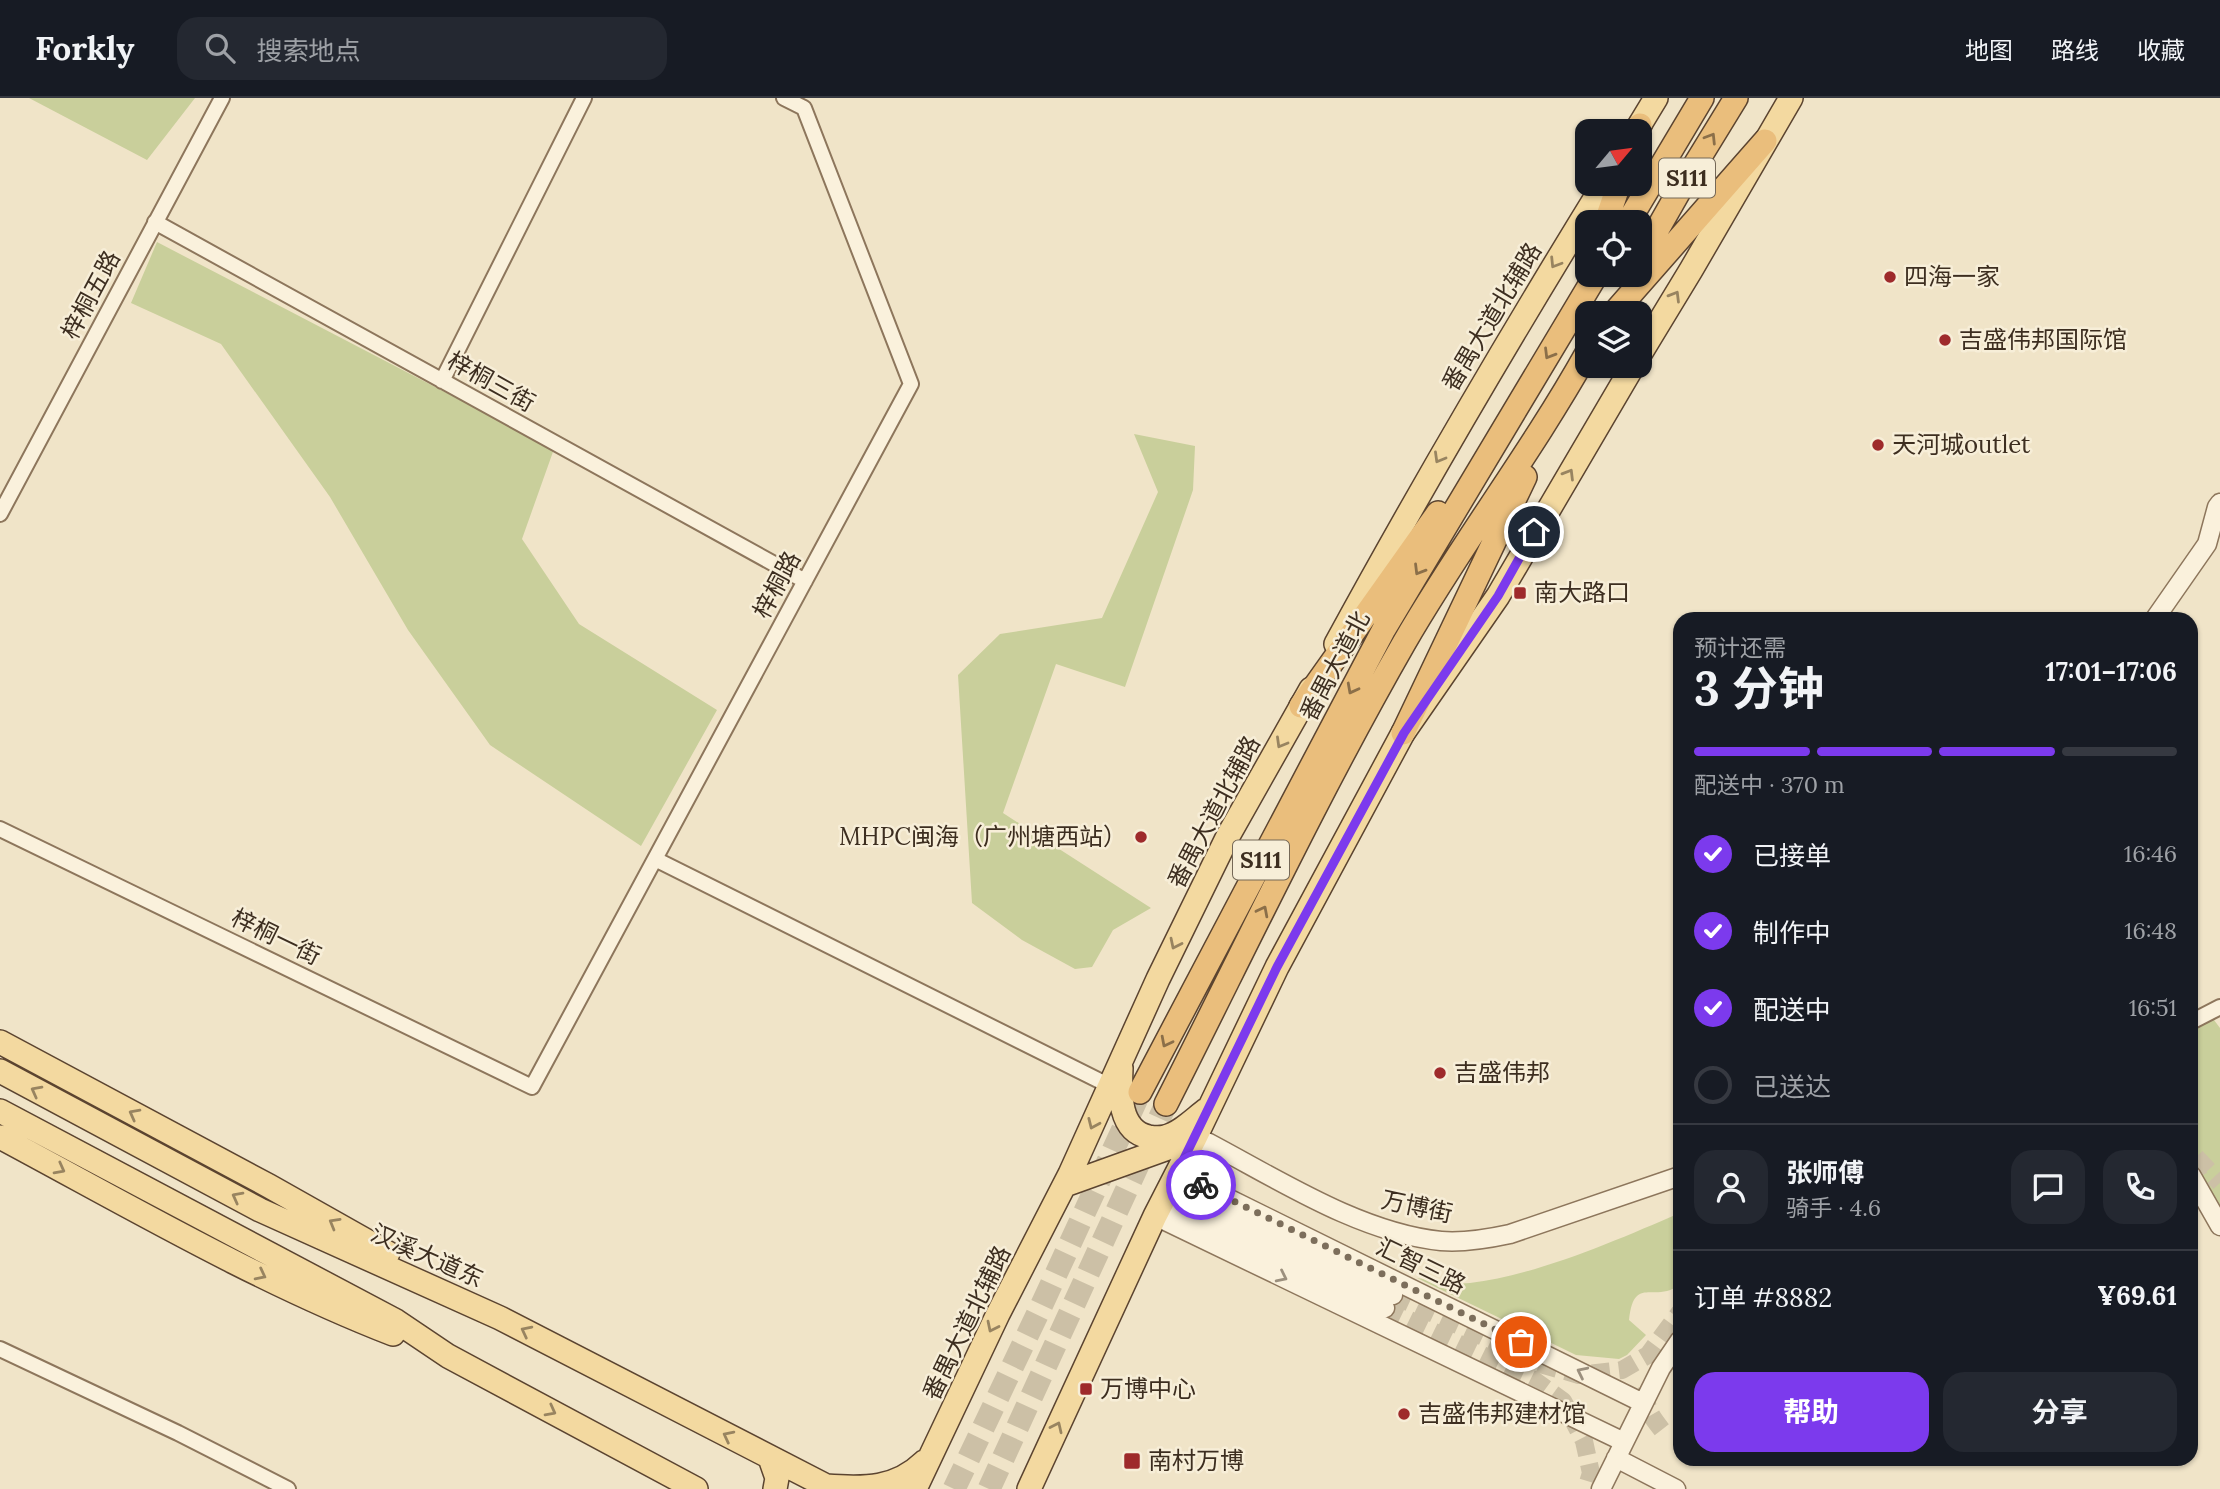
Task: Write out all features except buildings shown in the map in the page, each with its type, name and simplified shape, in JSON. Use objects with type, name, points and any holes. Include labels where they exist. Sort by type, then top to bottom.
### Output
[{"type":"highway","name":"S111","points":[[1635,210],[1702,98]]},
{"type":"highway","name":"S111","points":[[1652,239],[1736,98]]},
{"type":"highway","points":[[1623,301],[1765,141]]},
{"type":"highway","name":"番禺大道北","points":[[1140,1093],[1384,629],[1575,312]]},
{"type":"highway","name":"番禺大道北","points":[[1166,1104],[1343,754],[1399,653],[1575,375]]},
{"type":"highway","points":[[1301,706],[1482,450],[1523,398]]},
{"type":"highway","points":[[1404,733],[1562,398]]},
{"type":"main road","points":[[1644,119],[1656,98]]},
{"type":"main road","points":[[1652,334],[1791,98]]},
{"type":"main road","name":"番禺大道北辅路","points":[[915,1489],[998,1314],[1065,1185],[1158,979],[1227,836],[1409,509],[1597,196]]},
{"type":"main road","points":[[1029,1489],[1165,1195],[1277,967],[1404,733],[1498,596],[1626,378]]},
{"type":"main road","points":[[0,1042],[269,1186],[500,1318]]},
{"type":"main road","points":[[1121,1062],[1120,1088],[1125,1117],[1129,1126],[1144,1136],[1164,1137],[1175,1133],[1209,1108]]},
{"type":"main road","name":"汉溪大道东","points":[[0,1072],[260,1210],[500,1318],[829,1488]]},
{"type":"main road","points":[[0,1111],[396,1321],[448,1356],[696,1489]]},
{"type":"main road","points":[[0,1137],[319,1304],[448,1356]]},
{"type":"main road","points":[[1065,1185],[1195,1138]]},
{"type":"main road","points":[[829,1488],[888,1487],[903,1482],[917,1471],[933,1452]]},
{"type":"main road","points":[[769,1458],[777,1478],[775,1489]]},
{"type":"street","name":"梓桐五路","points":[[0,514],[222,98]]},
{"type":"street","points":[[442,381],[584,98]]},
{"type":"street","name":"梓桐路","points":[[532,1087],[911,384],[804,108],[784,98]]},
{"type":"street","name":"梓桐三街","points":[[155,222],[805,581]]},
{"type":"street","points":[[2160,612],[2207,544],[2220,503]]},
{"type":"street","name":"梓桐一街","points":[[0,829],[532,1087]]},
{"type":"street","points":[[655,859],[1110,1086]]},
{"type":"street","points":[[2198,1018],[2220,1007]]},
{"type":"street","name":"万博街","points":[[1195,1138],[1363,1220],[1416,1237],[1442,1241],[1489,1239],[1510,1234],[1673,1178]]},
{"type":"street","points":[[2198,1187],[2220,1226]]},
{"type":"street","points":[[1165,1195],[1389,1302]]},
{"type":"street","points":[[1165,1195],[1620,1450],[1676,1489]]},
{"type":"street","name":"汇智三路","points":[[1165,1195],[1643,1403]]},
{"type":"street","points":[[0,1349],[166,1427],[288,1489]]},
{"type":"street","points":[[1601,1489],[1661,1368],[1673,1350]]},
{"type":"green space","points":[[29,98],[195,98],[147,160]]},
{"type":"green space","points":[[157,242],[554,449],[522,539],[579,624],[717,710],[641,846],[490,745],[408,630],[330,497],[221,344],[131,303]]},
{"type":"green space","points":[[1134,434],[1195,446],[1193,490],[1125,687],[1056,664],[1003,813],[1151,908],[1113,930],[1092,967],[1075,969],[1022,940],[972,903],[958,675],[1000,634],[1102,618],[1158,492]]},
{"type":"green space","points":[[2211,1016],[2220,1028],[2220,1209],[2198,1167],[2198,1023]]},
{"type":"green space","points":[[1673,1216],[1673,1289],[1641,1293],[1636,1297],[1629,1320],[1646,1335],[1627,1355],[1619,1359],[1576,1355],[1417,1278],[1451,1283],[1496,1279],[1577,1255]]},
{"type":"tunnel","points":[[954,1489],[1140,1092]]},
{"type":"tunnel","points":[[989,1489],[1166,1104]]},
{"type":"tunnel","points":[[2198,1159],[2220,1183]]},
{"type":"tunnel","points":[[2198,1174],[2205,1188]]},
{"type":"tunnel","points":[[1393,1295],[1544,1365],[1579,1375],[1622,1370],[1648,1355],[1673,1321]]},
{"type":"tunnel","points":[[1385,1308],[1534,1380],[1563,1401],[1584,1441],[1591,1473],[1586,1489]]},
{"type":"tunnel","points":[[1647,1389],[1649,1411],[1662,1430]]},
{"type":"way so far","points":[[1201,1185],[1521,1342]]},
{"type":"place","name":"四海一家","points":[[1890,277]]},
{"type":"place","name":"吉盛伟邦国际馆","points":[[1945,340]]},
{"type":"place","name":"天河城outlet","points":[[1878,445]]},
{"type":"place","name":"南大路口","points":[[1520,593]]},
{"type":"place","name":"MHPC闽海（广州塘西站）","points":[[1141,837]]},
{"type":"place","name":"吉盛伟邦","points":[[1440,1073]]},
{"type":"place","name":"万博中心","points":[[1086,1389]]},
{"type":"place","name":"吉盛伟邦建材馆","points":[[1404,1414]]},
{"type":"place","name":"南村万博","points":[[1132,1461]]},
{"type":"route","points":[[1201,1185],[1177,1173],[1277,967],[1404,733],[1498,596],[1534,532]]}]
